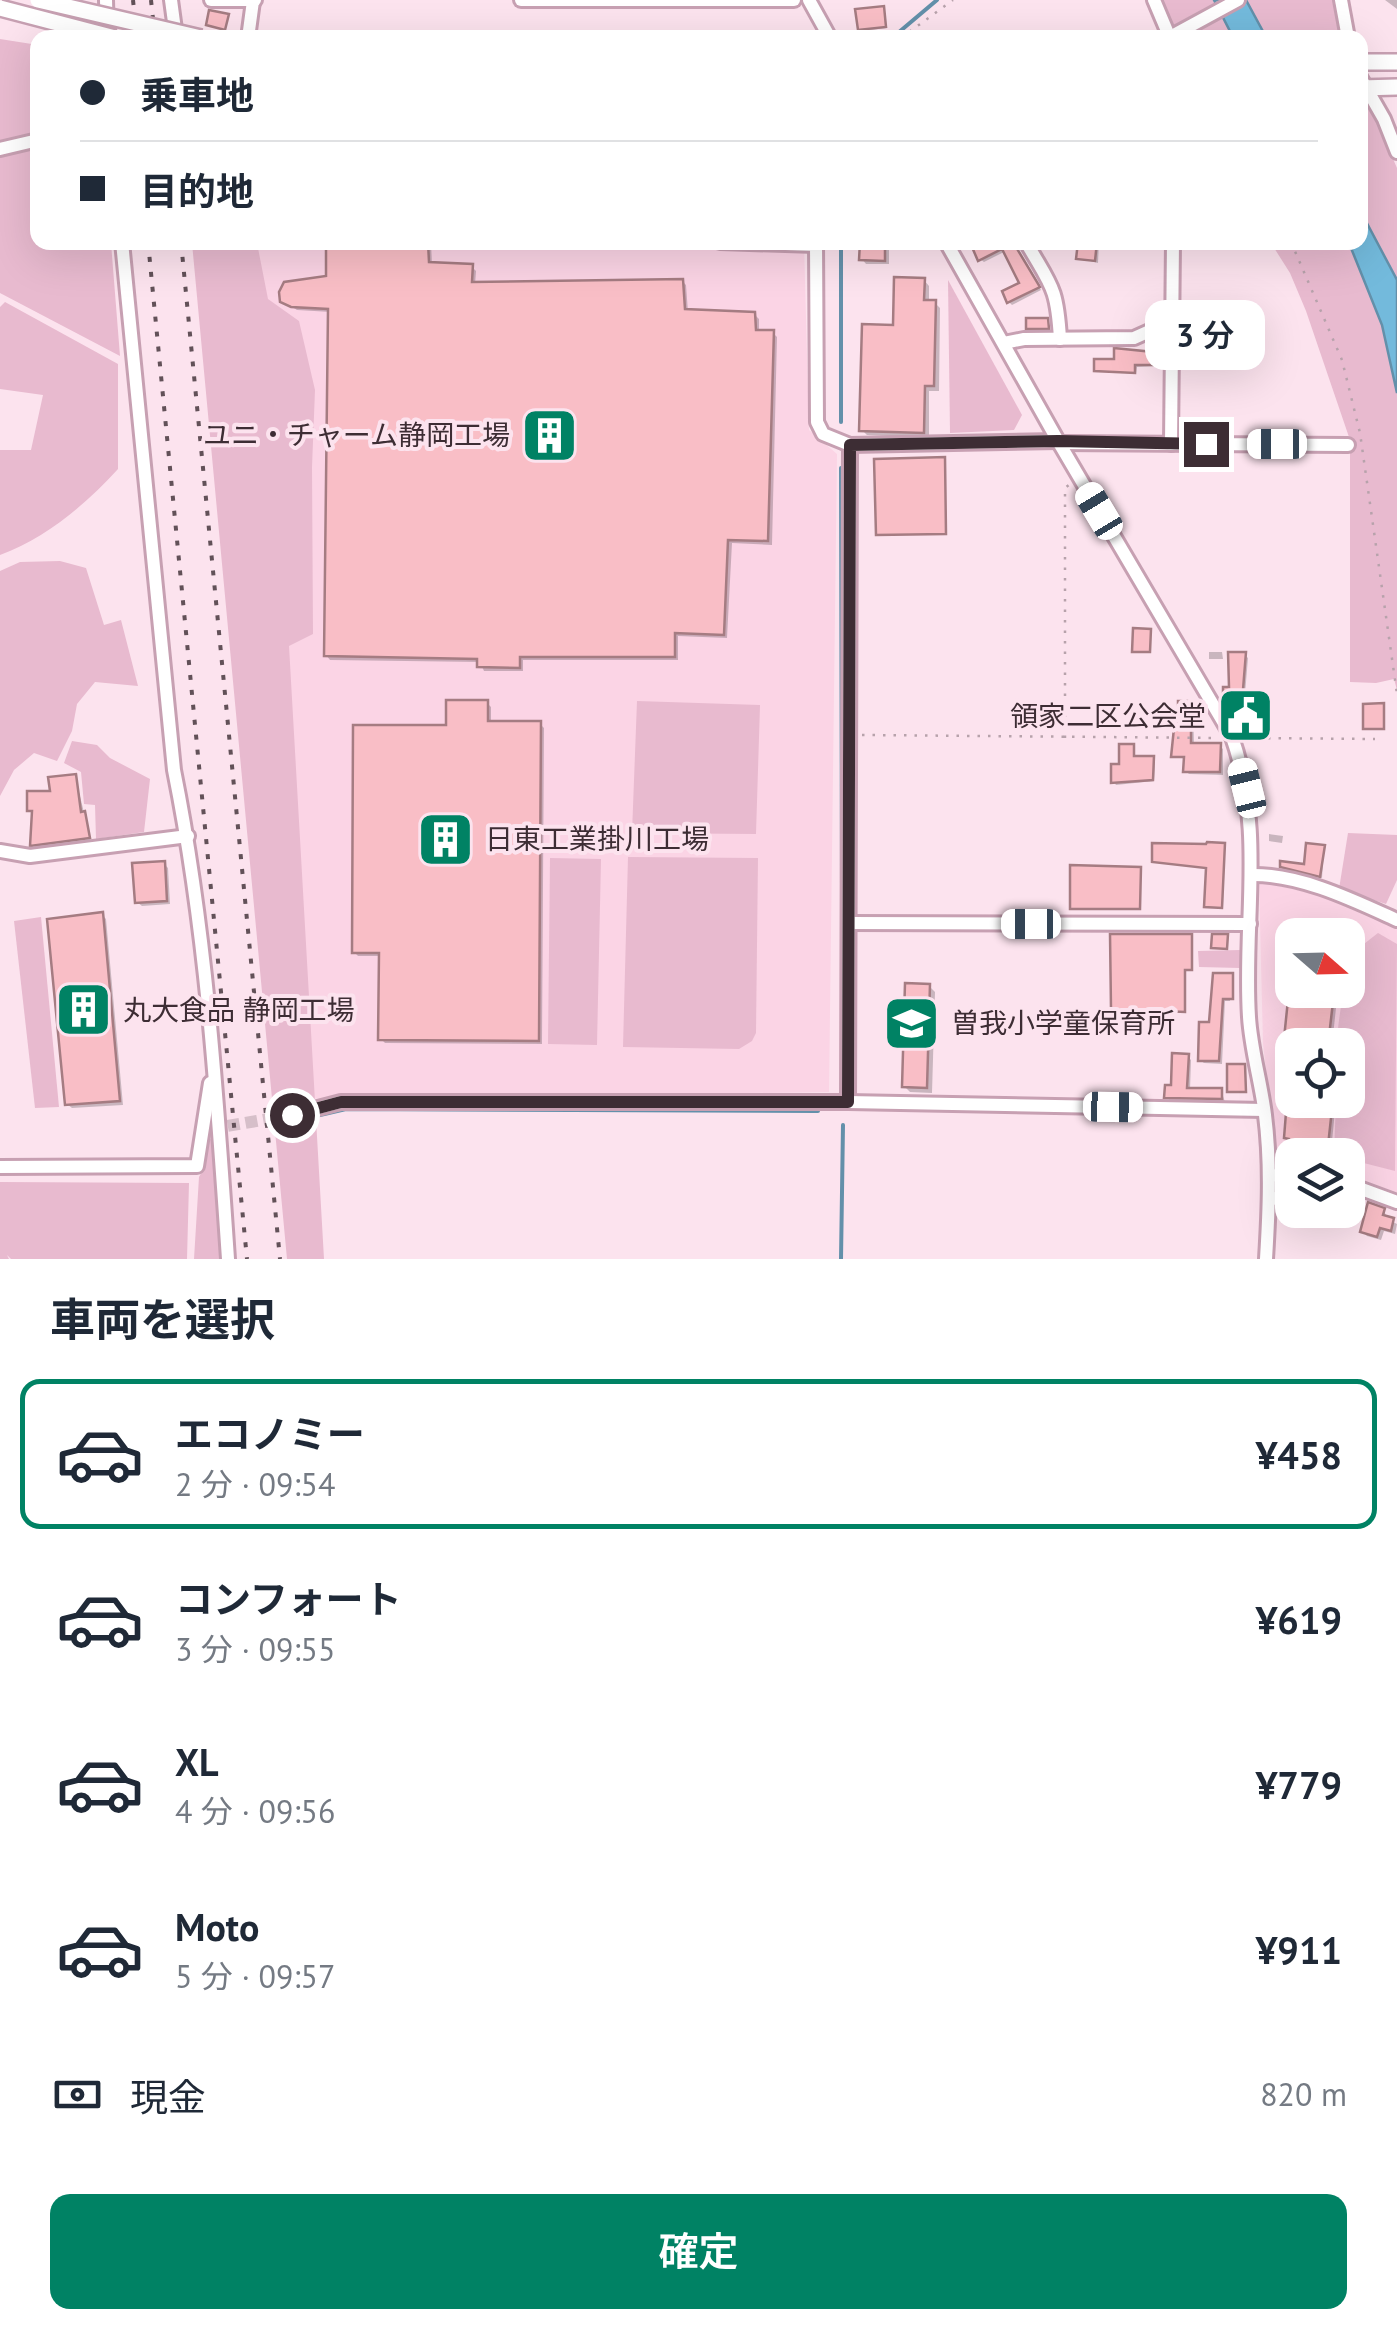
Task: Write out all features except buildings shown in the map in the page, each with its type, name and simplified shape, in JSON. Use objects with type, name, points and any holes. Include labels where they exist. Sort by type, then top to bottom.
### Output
[{"type":"main road","points":[[38,0],[167,30]]},
{"type":"main road","points":[[0,8],[84,30]]},
{"type":"main road","points":[[1368,62],[1397,62]]},
{"type":"main road","points":[[1368,85],[1397,88]]},
{"type":"street","points":[[106,0],[107,30]]},
{"type":"street","points":[[171,0],[175,30]]},
{"type":"street","points":[[211,0],[254,0],[249,30]]},
{"type":"street","points":[[522,0],[794,0]]},
{"type":"street","points":[[808,0],[825,30]]},
{"type":"street","points":[[1154,0],[1167,30]]},
{"type":"street","points":[[1183,30],[1238,0]]},
{"type":"street","points":[[1341,0],[1347,30]]},
{"type":"street","points":[[1368,94],[1397,152]]},
{"type":"street","points":[[0,149],[30,142]]},
{"type":"street","points":[[123,250],[174,770],[188,836],[213,1071],[228,1259]]},
{"type":"street","points":[[816,250],[817,422],[823,434],[850,445],[1348,445]]},
{"type":"street","points":[[951,250],[1232,738],[1247,788],[1251,875],[1248,1015],[1270,1175],[1266,1259]]},
{"type":"street","points":[[1031,250],[1052,283],[1058,301],[1060,338]]},
{"type":"street","points":[[1171,444],[1173,250]]},
{"type":"street","points":[[1004,343],[1024,338],[1134,338],[1172,320]]},
{"type":"street","points":[[848,1102],[850,445]]},
{"type":"street","points":[[0,850],[30,856],[188,836]]},
{"type":"street","points":[[1251,875],[1338,895],[1397,920]]},
{"type":"street","points":[[849,923],[1250,924]]},
{"type":"street","points":[[0,1166],[197,1166],[213,1071]]},
{"type":"street","points":[[292,1115],[341,1102],[848,1102],[1264,1110]]},
{"type":"street","points":[[1270,1175],[1275,1175]]},
{"type":"street","points":[[1365,1190],[1397,1202]]},
{"type":"street","points":[[1270,1197],[1275,1199]]},
{"type":"path","points":[[912,30],[953,0]]},
{"type":"path","points":[[1294,250],[1342,360],[1360,433],[1397,694]]},
{"type":"path","points":[[1065,738],[1065,488],[1079,477]]},
{"type":"path","points":[[851,734],[1375,739]]},
{"type":"shaded area","points":[[1162,0],[1338,0],[1347,30],[1175,30]]},
{"type":"shaded area","points":[[0,39],[30,44],[30,136],[0,143]]},
{"type":"shaded area","points":[[1368,102],[1397,168],[1397,690],[1394,679],[1350,682],[1350,440],[1290,273],[1275,250],[1368,250]]},
{"type":"shaded area","points":[[30,149],[30,250],[112,250],[120,356],[0,293],[0,154]]},
{"type":"shaded area","points":[[193,250],[258,250],[268,299],[299,321],[315,390],[313,634],[289,646],[324,1259],[287,1259]]},
{"type":"shaded area","points":[[219,250],[804,250],[809,430],[837,454],[829,1092],[297,1099]]},
{"type":"shaded area","points":[[948,280],[1022,415],[1014,430],[950,433]]},
{"type":"shaded area","points":[[5,302],[118,364],[118,469],[64,519],[0,555],[0,450],[31,450],[43,395],[0,389],[0,307]]},
{"type":"shaded area","points":[[60,561],[86,568],[104,625],[121,620],[138,686],[95,682],[77,704],[72,731],[57,761],[34,753],[14,770],[0,796],[0,571],[20,562]]},
{"type":"shaded area","points":[[637,701],[760,705],[756,834],[632,833]]},
{"type":"shaded area","points":[[72,741],[97,745],[110,758],[150,779],[144,832],[96,839],[95,805],[84,804],[81,772],[64,763]]},
{"type":"shaded area","points":[[1348,833],[1397,835],[1397,880],[1386,904],[1339,889]]},
{"type":"shaded area","points":[[628,857],[758,858],[756,1033],[752,1041],[739,1049],[623,1047]]},
{"type":"shaded area","points":[[550,858],[601,859],[597,1045],[548,1044]]},
{"type":"shaded area","points":[[1259,881],[1314,894],[1370,913],[1397,927],[1397,1196],[1365,1186],[1365,1138],[1275,1138],[1275,1154],[1263,1043]]},
{"type":"shaded area","points":[[41,917],[59,1107],[35,1108],[14,921]]},
{"type":"shaded area","points":[[1378,933],[1397,944],[1395,1171],[1365,1163],[1365,1138],[1335,1138],[1335,1118],[1365,1118],[1365,1028],[1338,1028],[1341,1008],[1365,1008],[1365,943]]},
{"type":"shaded area","points":[[1240,950],[1240,968],[1199,967],[1198,951]]},
{"type":"shaded area","points":[[214,1138],[221,1259],[194,1259],[199,1177],[208,1140]]},
{"type":"shaded area","points":[[0,1182],[189,1183],[187,1259],[11,1259],[7,1255],[9,1259],[0,1259]]},
{"type":"water","points":[[1214,0],[1246,0],[1262,30],[1229,30]]},
{"type":"water","points":[[1368,225],[1397,280],[1397,393],[1382,325],[1352,250],[1368,250]]},
{"type":"waterway","points":[[901,30],[937,0]]},
{"type":"waterway","points":[[841,250],[841,422]]},
{"type":"waterway","points":[[841,468],[842,883]]},
{"type":"waterway","points":[[281,1124],[346,1109],[818,1111]]},
{"type":"waterway","points":[[841,1259],[843,1125]]},
{"type":"tunnel","points":[[210,1129],[291,1115]]},
{"type":"railway","points":[[133,0],[136,30]]},
{"type":"railway","points":[[151,0],[154,30]]},
{"type":"railway","points":[[149,250],[247,1259]]},
{"type":"railway","points":[[182,250],[280,1259]]},
{"type":"place","name":"ユニ・チャーム静岡工場","points":[[549,435]]},
{"type":"place","name":"領家二区公会堂","points":[[1245,716]]},
{"type":"place","name":"日東工業掛川工場","points":[[446,839]]},
{"type":"place","name":"丸大食品 静岡工場","points":[[84,1010]]},
{"type":"place","name":"曽我小学童保育所","points":[[912,1023]]},
{"type":"route","points":[[292,1115],[341,1102],[848,1102],[850,445],[1058,441],[1206,444]]}]
